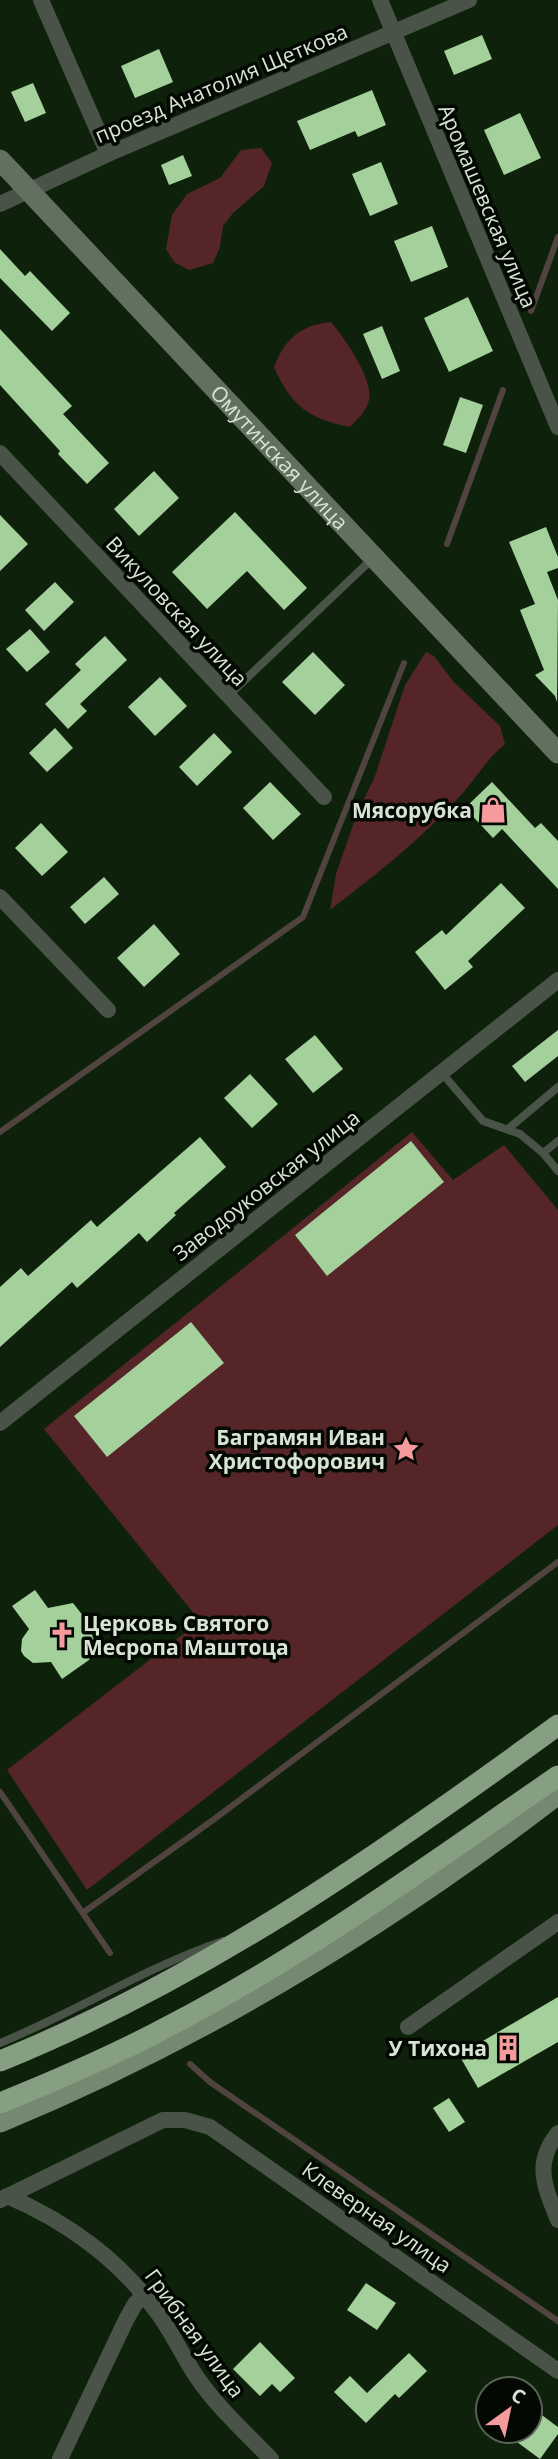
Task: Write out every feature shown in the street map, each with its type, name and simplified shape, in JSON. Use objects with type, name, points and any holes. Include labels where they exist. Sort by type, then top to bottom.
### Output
[{"type":"highway","points":[[0,2061],[145,1994],[205,1962],[333,1884],[406,1835],[558,1725]]},
{"type":"highway","points":[[0,2103],[168,2027],[226,1995],[354,1916],[558,1776]]},
{"type":"main road","points":[[0,2122],[129,2064],[285,1979],[365,1929],[558,1794]]},
{"type":"street","points":[[41,0],[108,154]]},
{"type":"street","name":"Аромашевская улица","points":[[380,0],[558,427]]},
{"type":"street","name":"проезд Анатолия Щеткова","points":[[0,204],[108,154],[469,0]]},
{"type":"street","name":"Омутинская улица","points":[[0,160],[558,753]]},
{"type":"street","name":"Викуловская улица","points":[[0,453],[324,797]]},
{"type":"street","points":[[0,897],[108,1010]]},
{"type":"street","name":"Заводоуковская улица","points":[[0,1423],[558,980]]},
{"type":"street","points":[[408,2027],[558,1922]]},
{"type":"street","name":"Клеверная улица","points":[[4,2198],[163,2120],[185,2120],[210,2127],[558,2371]]},
{"type":"street","points":[[558,2133],[545,2152],[542,2167],[546,2189],[558,2220]]},
{"type":"street","name":"Грибная улица","points":[[4,2198],[39,2210],[109,2259],[144,2295],[159,2315],[195,2375],[215,2402],[271,2459]]},
{"type":"street","points":[[60,2459],[126,2319],[144,2295]]},
{"type":"lane","points":[[228,696],[374,557]]},
{"type":"lane","points":[[441,1072],[483,1121],[520,1134],[543,1153],[558,1171]]},
{"type":"lane","points":[[508,1129],[558,1087]]},
{"type":"lane","points":[[543,1153],[558,1141]]},
{"type":"lane","points":[[0,2043],[62,2016],[190,1952],[262,1927]]},
{"type":"shaded area","points":[[261,148],[272,163],[264,186],[233,213],[223,226],[220,247],[213,263],[189,270],[174,262],[166,249],[172,215],[187,194],[220,178],[241,150]]},
{"type":"shaded area","points":[[331,322],[363,370],[369,392],[366,408],[350,427],[323,420],[303,409],[287,392],[274,367],[283,349],[295,335],[311,326]]},
{"type":"shaded area","points":[[426,652],[434,656],[453,681],[500,726],[505,744],[430,827],[330,910],[336,874],[357,814],[375,776],[405,685]]},
{"type":"shaded area","points":[[412,1132],[453,1180],[504,1145],[558,1210],[558,1525],[87,1890],[7,1770],[200,1621],[44,1429]]},
{"type":"building","points":[[482,35],[492,59],[454,75],[444,51]]},
{"type":"building","points":[[159,49],[173,82],[135,98],[121,66]]},
{"type":"building","points":[[33,83],[46,113],[25,122],[11,92]]},
{"type":"building","points":[[372,90],[386,125],[358,137],[355,131],[310,150],[297,121]]},
{"type":"building","points":[[520,113],[541,158],[504,175],[484,130]]},
{"type":"building","points":[[183,155],[192,176],[169,185],[161,165]]},
{"type":"building","points":[[381,162],[398,204],[370,216],[352,174]]},
{"type":"building","points":[[432,226],[448,267],[411,282],[394,241]]},
{"type":"building","points":[[0,249],[25,276],[30,271],[70,313],[52,331],[0,278]]},
{"type":"building","points":[[468,297],[493,351],[449,372],[424,318]]},
{"type":"building","points":[[382,326],[400,371],[382,379],[363,334]]},
{"type":"building","points":[[0,329],[72,406],[63,414],[109,463],[87,484],[0,385]]},
{"type":"building","points":[[460,397],[483,405],[466,453],[443,445]]},
{"type":"building","points":[[154,471],[179,498],[139,536],[114,509]]},
{"type":"building","points":[[235,512],[307,588],[284,610],[247,571],[207,609],[172,572]]},
{"type":"building","points":[[0,515],[28,544],[0,571]]},
{"type":"building","points":[[546,527],[558,557],[558,568],[547,572],[558,600],[557,702],[555,696],[535,675],[544,670],[520,610],[535,604],[509,542]]},
{"type":"building","points":[[55,582],[74,602],[44,631],[25,610]]},
{"type":"building","points":[[30,629],[50,652],[27,672],[6,649]]},
{"type":"building","points":[[105,636],[127,660],[80,704],[87,711],[68,729],[45,704],[81,670],[75,664]]},
{"type":"building","points":[[313,652],[345,685],[315,715],[282,682]]},
{"type":"building","points":[[160,677],[187,706],[155,736],[128,707]]},
{"type":"building","points":[[55,728],[73,748],[47,772],[29,753]]},
{"type":"building","points":[[214,733],[232,752],[197,786],[179,767]]},
{"type":"building","points":[[270,782],[301,814],[273,840],[243,808]]},
{"type":"building","points":[[492,782],[535,828],[541,823],[558,841],[558,889],[502,829],[493,838],[465,808]]},
{"type":"building","points":[[41,823],[68,852],[42,876],[15,848]]},
{"type":"building","points":[[104,877],[119,894],[85,924],[70,907]]},
{"type":"building","points":[[501,883],[525,908],[468,961],[473,967],[445,990],[415,952],[442,930],[446,935]]},
{"type":"building","points":[[154,924],[180,954],[144,987],[117,958]]},
{"type":"building","points":[[558,1030],[558,1056],[525,1082],[512,1066]]},
{"type":"building","points":[[315,1035],[343,1069],[313,1093],[285,1059]]},
{"type":"building","points":[[250,1074],[278,1104],[252,1128],[224,1098]]},
{"type":"building","points":[[200,1137],[226,1167],[174,1213],[176,1215],[147,1242],[139,1233],[77,1288],[72,1282],[0,1347],[0,1287],[21,1268],[28,1276],[91,1220],[97,1227]]},
{"type":"building","points":[[411,1141],[444,1182],[327,1276],[295,1235]]},
{"type":"building","points":[[191,1322],[224,1363],[107,1457],[74,1416]]},
{"type":"building","name":"Церковь Святого Месропа Маштоца","points":[[35,1590],[48,1608],[73,1603],[98,1635],[89,1660],[62,1679],[51,1662],[33,1663],[21,1651],[22,1639],[29,1629],[12,1606]]},
{"type":"building","name":"У Тихона","points":[[558,1997],[558,2042],[478,2088],[459,2055]]},
{"type":"building","points":[[449,2098],[465,2122],[449,2132],[433,2108]]},
{"type":"building","points":[[366,2283],[396,2303],[377,2330],[347,2310]]},
{"type":"building","points":[[260,2342],[295,2378],[280,2392],[272,2384],[260,2396],[233,2369]]},
{"type":"building","points":[[409,2353],[427,2371],[399,2398],[395,2394],[366,2423],[334,2392],[350,2376],[367,2393]]},
{"type":"building","points":[[544,2417],[558,2427],[558,2434],[540,2459],[521,2445],[544,2445]]},
{"type":"waterway","points":[[531,311],[558,237]]},
{"type":"waterway","points":[[447,544],[503,390]]},
{"type":"waterway","points":[[0,1132],[303,917],[404,663]]},
{"type":"waterway","points":[[84,1912],[213,1820],[558,1562]]},
{"type":"waterway","points":[[0,1792],[110,1953]]},
{"type":"waterway","points":[[190,2064],[210,2082],[558,2321]]},
{"type":"place","name":"Мясорубка","points":[[493,810]]},
{"type":"place","name":"Баграмян Иван Христофорович","points":[[406,1449]]},
{"type":"place","name":"Церковь Святого Месропа Маштоца","points":[[62,1635]]},
{"type":"place","name":"У Тихона","points":[[508,2048]]}]
